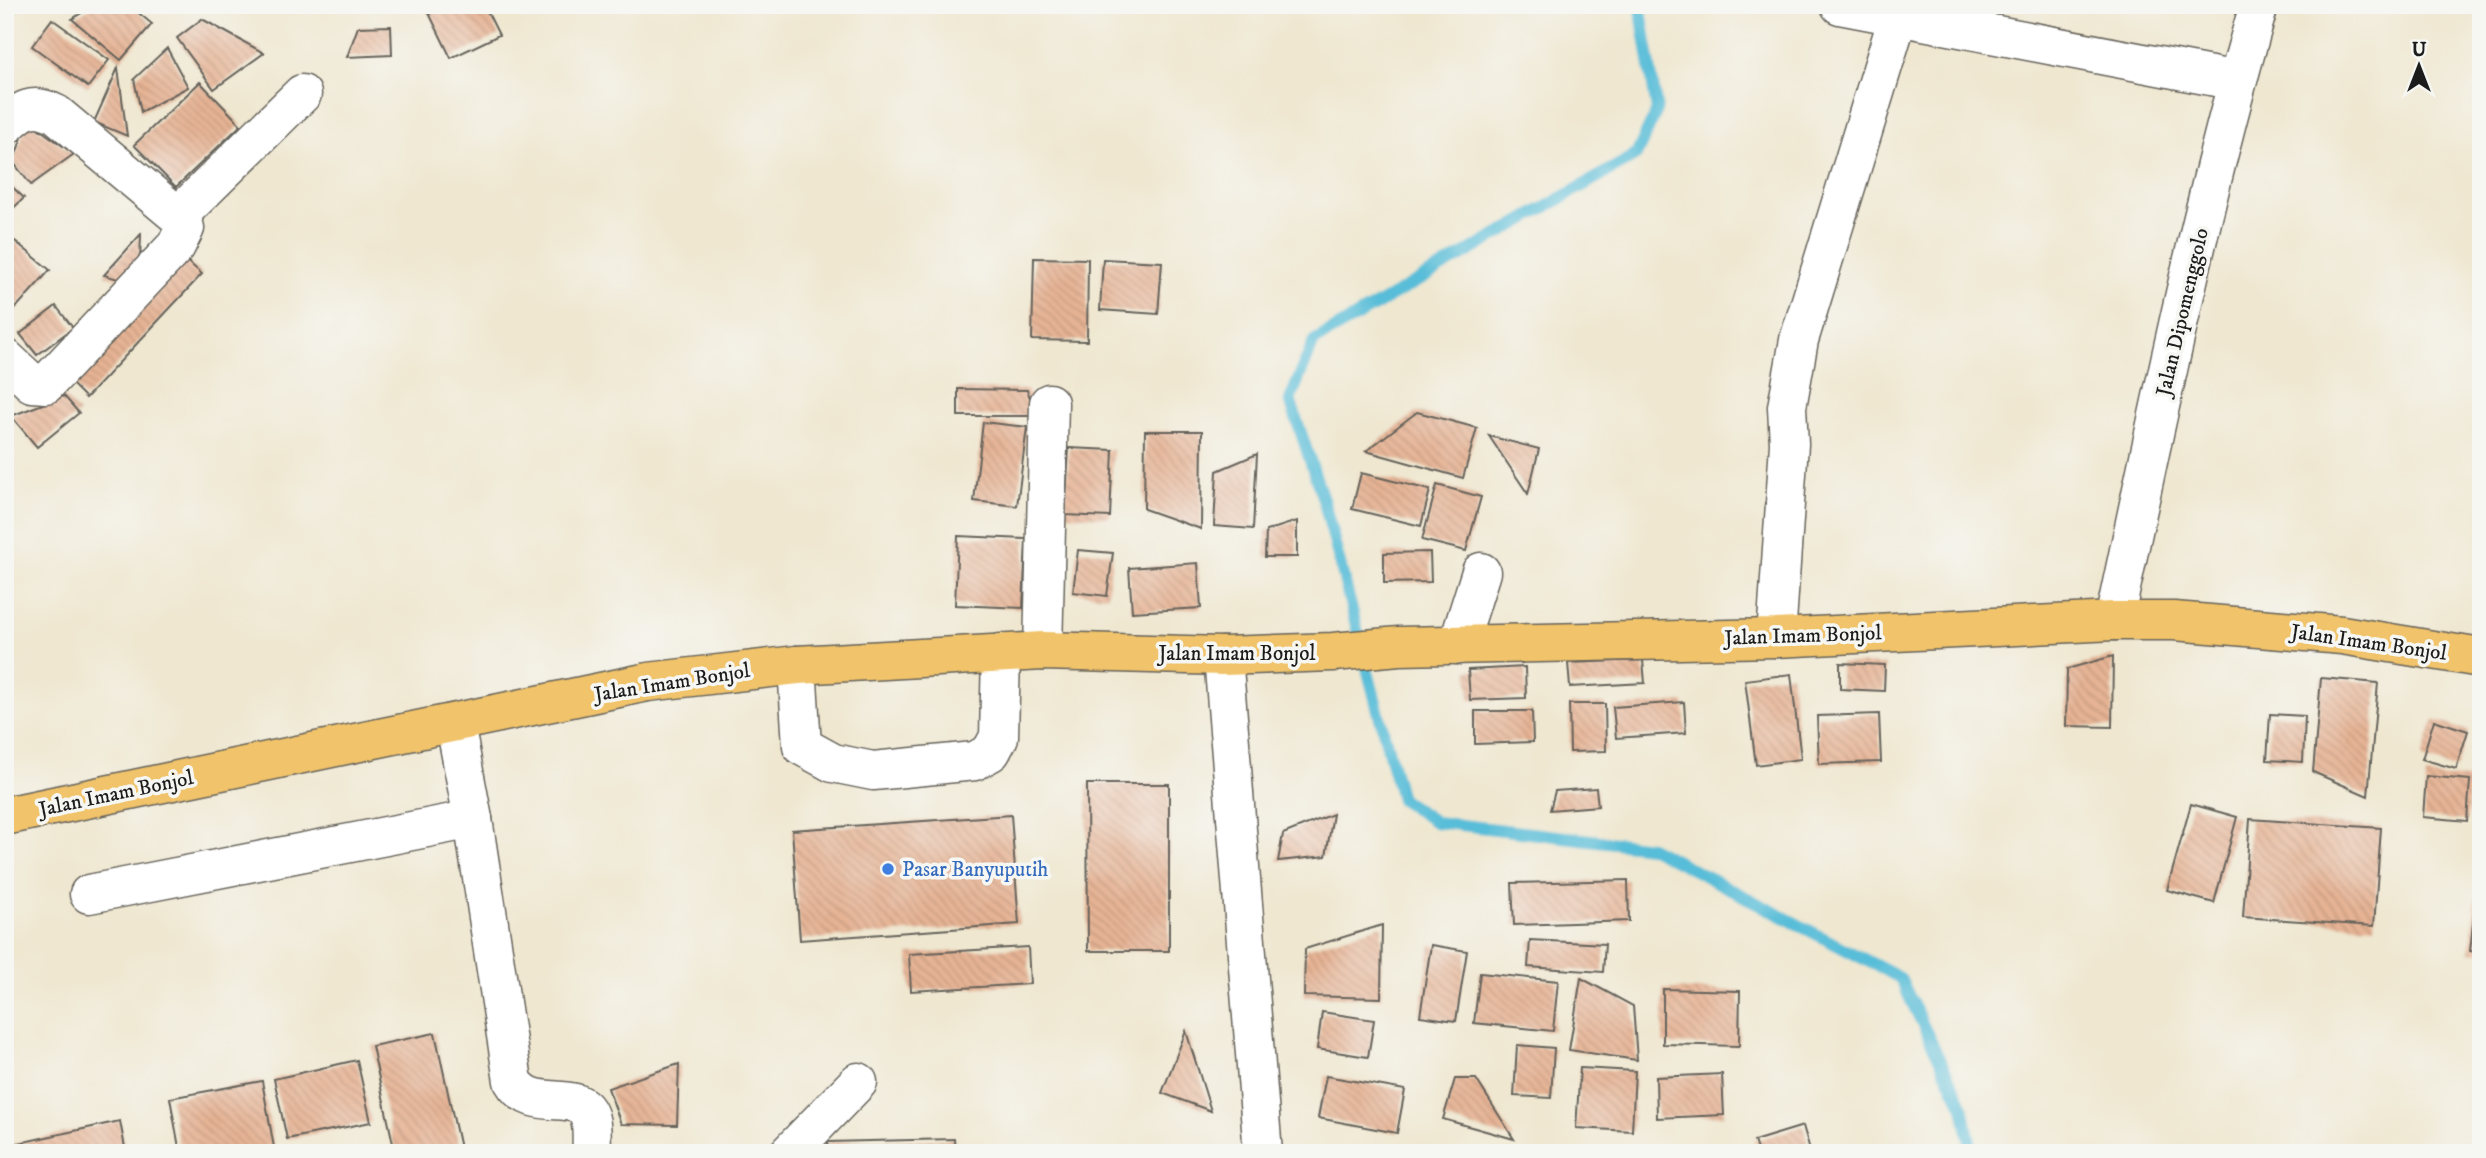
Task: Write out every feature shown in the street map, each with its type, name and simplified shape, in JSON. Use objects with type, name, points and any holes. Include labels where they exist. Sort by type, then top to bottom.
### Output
[{"type":"main road","name":"Jalan Imam Bonjol","points":[[5,816],[648,682],[797,665],[1043,651],[1223,656],[1333,652],[1399,646],[1776,638],[2114,621],[2174,621],[2342,635],[2481,658]]},
{"type":"street","points":[[1840,5],[2237,81]]},
{"type":"street","name":"Jalan Dipomenggolo","points":[[2114,621],[2158,414],[2237,81],[2259,5]]},
{"type":"street","points":[[1776,638],[1789,444],[1787,407],[1799,340],[1898,17]]},
{"type":"street","points":[[178,216],[302,94]]},
{"type":"street","points":[[5,126],[24,108],[40,107],[56,114],[178,216],[185,228],[176,246],[46,384],[32,383],[5,358]]},
{"type":"street","points":[[1043,651],[1049,403]]},
{"type":"street","points":[[1458,645],[1480,572]]},
{"type":"street","points":[[797,665],[802,746],[814,755],[833,763],[873,771],[975,761],[991,752],[999,737],[1001,653]]},
{"type":"street","points":[[1223,656],[1264,1153]]},
{"type":"street","points":[[455,723],[473,819],[513,1081],[520,1093],[533,1099],[574,1102],[585,1108],[590,1119],[592,1153]]},
{"type":"street","points":[[89,894],[473,819]]},
{"type":"street","points":[[789,1153],[858,1082]]},
{"type":"building","points":[[94,5],[129,5],[152,24],[121,60],[72,19]]},
{"type":"building","points":[[425,5],[484,5],[499,35],[451,58]]},
{"type":"building","points":[[52,19],[109,60],[88,87],[32,46]]},
{"type":"building","points":[[202,19],[264,53],[214,89],[177,38]]},
{"type":"building","points":[[391,26],[392,55],[347,57],[358,27]]},
{"type":"building","points":[[167,48],[188,87],[141,112],[134,79]]},
{"type":"building","points":[[118,68],[127,136],[94,122]]},
{"type":"building","points":[[200,82],[241,125],[176,187],[134,145]]},
{"type":"building","points":[[28,121],[74,154],[31,185],[13,162]]},
{"type":"building","points":[[5,180],[24,198],[5,216]]},
{"type":"building","points":[[141,234],[140,260],[118,279],[104,275]]},
{"type":"building","points":[[15,241],[50,270],[5,320],[5,253]]},
{"type":"building","points":[[1034,258],[1088,259],[1087,341],[1032,340]]},
{"type":"building","points":[[1103,259],[1162,262],[1158,314],[1100,310]]},
{"type":"building","points":[[187,261],[202,274],[86,398],[72,384]]},
{"type":"building","points":[[56,306],[73,328],[37,355],[20,334]]},
{"type":"building","points":[[958,389],[1027,390],[1037,416],[958,416]]},
{"type":"building","points":[[64,396],[79,413],[37,447],[11,416]]},
{"type":"building","points":[[1417,412],[1477,428],[1463,478],[1366,451]]},
{"type":"building","points":[[983,422],[1027,427],[1017,506],[974,501]]},
{"type":"building","points":[[1145,431],[1202,431],[1201,529],[1144,509]]},
{"type":"building","points":[[1489,436],[1539,449],[1528,494]]},
{"type":"building","points":[[1069,448],[1113,450],[1110,517],[1065,515]]},
{"type":"building","points":[[1257,454],[1253,529],[1214,526],[1217,471]]},
{"type":"building","points":[[1361,473],[1430,490],[1421,526],[1352,509]]},
{"type":"building","points":[[1437,485],[1481,497],[1466,551],[1422,540]]},
{"type":"building","points":[[1297,521],[1297,557],[1265,557],[1266,531]]},
{"type":"building","points":[[958,536],[1026,539],[1023,608],[955,605]]},
{"type":"building","points":[[1078,550],[1113,553],[1107,596],[1073,592]]},
{"type":"building","points":[[1430,552],[1431,582],[1384,583],[1384,553]]},
{"type":"building","points":[[1198,563],[1201,608],[1132,612],[1129,568]]},
{"type":"building","points":[[2113,656],[2112,727],[2066,726],[2067,669]]},
{"type":"building","points":[[1643,660],[1645,683],[1570,687],[1568,663]]},
{"type":"building","points":[[1840,663],[1885,665],[1884,691],[1840,689]]},
{"type":"building","points":[[1525,667],[1526,698],[1470,700],[1468,670]]},
{"type":"building","points":[[1791,674],[1801,759],[1756,765],[1745,680]]},
{"type":"building","points":[[2321,678],[2378,683],[2368,796],[2313,772]]},
{"type":"building","points":[[1684,702],[1686,733],[1616,738],[1613,707]]},
{"type":"building","points":[[1569,704],[1605,704],[1606,751],[1570,752]]},
{"type":"building","points":[[1475,711],[1532,711],[1533,742],[1475,744]]},
{"type":"building","points":[[1879,714],[1881,762],[1819,764],[1817,716]]},
{"type":"building","points":[[2270,714],[2305,716],[2303,762],[2267,760]]},
{"type":"building","points":[[2434,720],[2468,731],[2456,769],[2422,759]]},
{"type":"building","points":[[2426,776],[2470,780],[2467,821],[2423,817]]},
{"type":"building","points":[[1087,784],[1169,784],[1169,951],[1088,951]]},
{"type":"building","points":[[1596,788],[1598,806],[1550,810],[1555,791]]},
{"type":"building","points":[[2191,804],[2237,817],[2214,903],[2167,890]]},
{"type":"building","points":[[1333,814],[1326,856],[1278,861],[1283,834]]},
{"type":"building","points":[[1011,815],[1019,924],[800,940],[792,830]]},
{"type":"building","points":[[2250,819],[2381,828],[2374,926],[2243,917]]},
{"type":"building","points":[[1628,880],[1629,921],[1514,925],[1512,883]]},
{"type":"building","points":[[2476,897],[2481,898],[2481,952],[2470,951]]},
{"type":"building","points":[[1382,925],[1381,998],[1304,996],[1305,949]]},
{"type":"building","points":[[1530,940],[1605,944],[1603,972],[1528,967]]},
{"type":"building","points":[[1431,945],[1467,951],[1456,1021],[1420,1016]]},
{"type":"building","points":[[1028,947],[1030,984],[911,991],[909,954]]},
{"type":"building","points":[[1480,973],[1558,981],[1553,1031],[1474,1023]]},
{"type":"building","points":[[1581,978],[1633,1006],[1637,1060],[1569,1050]]},
{"type":"building","points":[[1663,989],[1740,991],[1739,1046],[1663,1044]]},
{"type":"building","points":[[1322,1012],[1374,1020],[1368,1057],[1317,1049]]},
{"type":"building","points":[[1186,1031],[1211,1111],[1162,1093]]},
{"type":"building","points":[[435,1033],[461,1153],[395,1153],[372,1046]]},
{"type":"building","points":[[1517,1045],[1554,1048],[1551,1098],[1514,1096]]},
{"type":"building","points":[[357,1060],[371,1122],[287,1139],[274,1079]]},
{"type":"building","points":[[679,1064],[677,1125],[621,1124],[608,1088]]},
{"type":"building","points":[[1580,1068],[1635,1071],[1632,1131],[1576,1128]]},
{"type":"building","points":[[1722,1074],[1724,1115],[1657,1118],[1656,1077]]},
{"type":"building","points":[[1326,1076],[1405,1090],[1397,1133],[1318,1118]]},
{"type":"building","points":[[1455,1079],[1476,1079],[1514,1139],[1443,1119]]},
{"type":"building","points":[[262,1081],[275,1153],[180,1153],[170,1098]]},
{"type":"building","points":[[120,1121],[126,1153],[5,1153],[5,1146]]},
{"type":"building","points":[[1803,1126],[1811,1153],[1758,1153],[1754,1141]]},
{"type":"building","points":[[954,1139],[955,1153],[829,1153],[828,1142]]},
{"type":"waterway","points":[[1640,5],[1657,110],[1636,155],[1314,341],[1290,400],[1324,502],[1401,799],[1435,822],[1650,847],[1900,978],[1963,1107],[1972,1153]]},
{"type":"place","name":"Pasar Banyuputih","points":[[888,869]]}]
